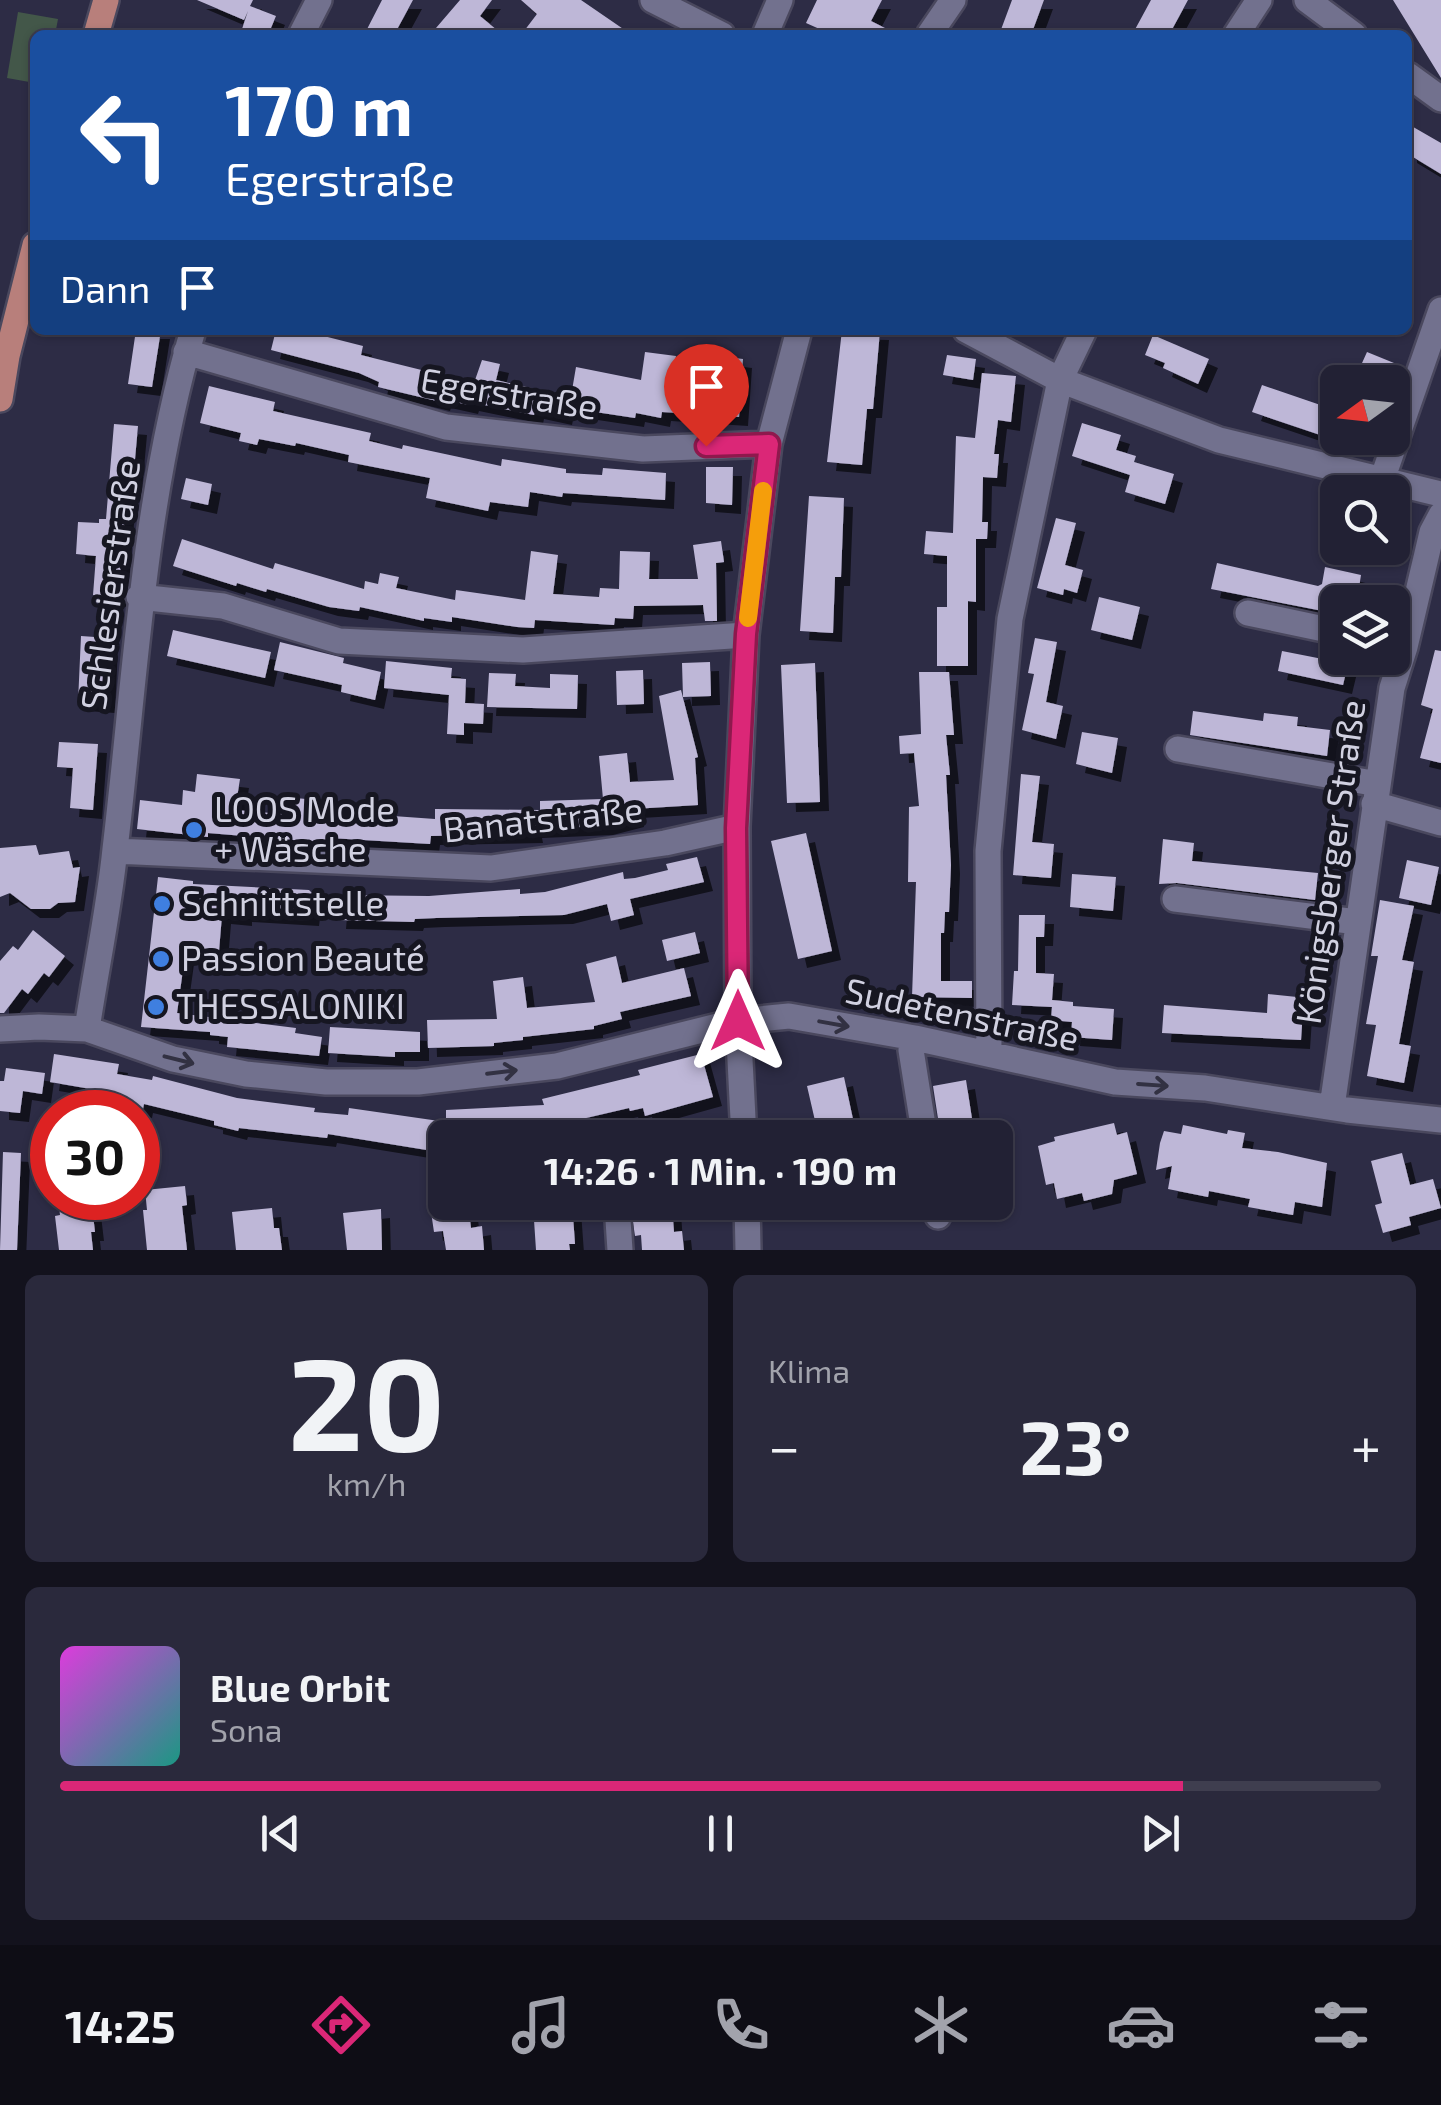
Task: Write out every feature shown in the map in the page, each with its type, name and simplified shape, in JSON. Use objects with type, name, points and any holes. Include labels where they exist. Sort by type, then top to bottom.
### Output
[{"type":"main road","points":[[97,30],[106,0]]},
{"type":"main road","points":[[0,399],[3,355],[30,261]]},
{"type":"street","points":[[304,30],[319,0]]},
{"type":"street","points":[[653,0],[712,30]]},
{"type":"street","points":[[767,30],[780,0]]},
{"type":"street","points":[[933,30],[953,0]]},
{"type":"street","points":[[1239,30],[1260,0]]},
{"type":"street","points":[[1307,0],[1347,30]]},
{"type":"street","points":[[1412,77],[1441,100]]},
{"type":"street","points":[[1384,475],[1441,310]]},
{"type":"street","points":[[743,1120],[736,828],[746,634],[769,444],[798,335]]},
{"type":"street","points":[[975,335],[1060,380],[1219,440],[1362,475]]},
{"type":"street","points":[[989,1054],[988,851],[1010,619],[1060,380],[1082,335]]},
{"type":"street","name":"Egerstraße","points":[[189,341],[446,427],[643,448],[769,444]]},
{"type":"street","name":"Schlesierstraße","points":[[87,1029],[115,851],[140,596],[166,436],[189,341]]},
{"type":"street","points":[[1410,487],[1441,494]]},
{"type":"street","name":"Königsberger Straße","points":[[1410,607],[1432,532],[1441,515]]},
{"type":"street","points":[[140,596],[223,606],[339,641],[523,650],[746,634]]},
{"type":"street","points":[[1248,613],[1320,628]]},
{"type":"street","name":"Königsberger Straße","points":[[1332,1107],[1394,675]]},
{"type":"street","points":[[1178,749],[1376,794],[1441,823]]},
{"type":"street","name":"Banatstraße","points":[[115,851],[491,868],[665,843],[736,828]]},
{"type":"street","points":[[1175,899],[1357,922]]},
{"type":"street","name":"Sudetenstraße","points":[[0,1029],[87,1029],[173,1059],[246,1074],[326,1082],[418,1082],[557,1066],[738,1021],[788,1016],[916,1038],[1115,1082],[1204,1088],[1441,1120]]},
{"type":"street","points":[[916,1038],[910,1050],[922,1120]]},
{"type":"street","points":[[618,1220],[620,1250]]},
{"type":"street","points":[[747,1220],[748,1250]]},
{"type":"green space","points":[[18,12],[58,19],[56,30],[30,30],[30,82],[7,78]]},
{"type":"building","points":[[197,0],[253,0],[250,6],[276,16],[270,30],[242,30],[248,11],[244,20]]},
{"type":"building","points":[[382,0],[413,0],[397,30],[367,30]]},
{"type":"building","points":[[460,0],[492,0],[480,16],[497,30],[434,30]]},
{"type":"building","points":[[521,0],[581,0],[625,30],[525,30],[537,14]]},
{"type":"building","points":[[817,0],[882,0],[871,21],[889,30],[822,30],[806,23]]},
{"type":"building","points":[[1012,0],[1044,0],[1033,30],[1001,30]]},
{"type":"building","points":[[1151,0],[1188,0],[1172,30],[1135,30]]},
{"type":"building","points":[[1393,0],[1441,0],[1441,78],[1412,30]]},
{"type":"building","points":[[1412,126],[1441,143],[1441,174],[1412,156]]},
{"type":"building","points":[[135,335],[160,335],[152,387],[128,384]]},
{"type":"building","points":[[275,335],[320,335],[363,346],[361,355],[474,383],[482,360],[500,364],[496,380],[567,396],[563,416],[535,410],[534,415],[470,402],[441,402],[378,387],[379,382],[359,373],[271,350]]},
{"type":"building","points":[[841,335],[880,335],[873,409],[867,409],[862,465],[827,462]]},
{"type":"building","points":[[1153,335],[1209,359],[1198,384],[1145,355]]},
{"type":"building","points":[[645,352],[676,356],[673,378],[723,382],[727,357],[743,359],[739,417],[662,412],[661,418],[636,413],[635,418],[569,408],[576,367],[641,380]]},
{"type":"building","points":[[1367,352],[1394,363],[1393,365],[1361,365]]},
{"type":"building","points":[[947,355],[976,359],[973,380],[943,375]]},
{"type":"building","points":[[982,373],[1016,376],[1011,422],[998,420],[994,454],[999,454],[997,478],[983,477],[982,522],[988,522],[987,539],[976,539],[976,602],[968,601],[968,666],[937,666],[937,607],[947,607],[947,556],[924,554],[926,531],[953,533],[956,436],[975,438]]},
{"type":"building","points":[[1262,385],[1320,405],[1320,435],[1252,412]]},
{"type":"building","points":[[209,386],[275,402],[273,411],[371,433],[369,441],[402,449],[403,445],[501,466],[502,459],[566,469],[566,473],[602,475],[603,468],[666,473],[665,500],[563,493],[562,497],[530,492],[528,507],[490,502],[488,511],[426,498],[430,478],[348,462],[349,455],[296,443],[295,446],[259,439],[257,445],[239,441],[241,433],[200,423]]},
{"type":"building","points":[[1082,423],[1121,435],[1116,450],[1136,456],[1134,462],[1174,474],[1165,504],[1125,492],[1130,475],[1072,456]]},
{"type":"building","points":[[114,424],[138,426],[132,492],[127,491],[118,598],[93,595],[96,556],[76,554],[78,522],[99,523],[99,519],[106,519]]},
{"type":"building","points":[[706,467],[733,467],[732,505],[706,503]]},
{"type":"building","points":[[186,478],[212,484],[208,505],[181,499]]},
{"type":"building","points":[[809,496],[844,498],[841,577],[835,577],[833,633],[800,631]]},
{"type":"building","points":[[1056,518],[1076,523],[1065,565],[1083,570],[1077,593],[1064,589],[1063,595],[1037,588]]},
{"type":"building","points":[[182,539],[273,569],[275,563],[364,589],[365,581],[378,584],[380,573],[399,577],[396,588],[455,600],[456,590],[525,600],[531,551],[558,555],[553,594],[599,597],[600,588],[619,589],[620,551],[650,552],[649,579],[698,579],[693,545],[721,541],[724,562],[716,563],[717,621],[705,621],[703,605],[634,606],[633,619],[615,618],[614,625],[535,620],[534,628],[452,617],[452,622],[424,621],[360,607],[359,611],[329,607],[267,589],[266,592],[237,583],[236,586],[173,566]]},
{"type":"building","points":[[1217,563],[1320,585],[1320,610],[1211,589]]},
{"type":"building","points":[[1325,567],[1361,575],[1359,585],[1320,585]]},
{"type":"building","points":[[1099,597],[1140,607],[1132,640],[1091,630]]},
{"type":"building","points":[[173,630],[271,652],[265,678],[167,656]]},
{"type":"building","points":[[81,636],[109,638],[106,704],[78,702]]},
{"type":"building","points":[[1035,638],[1057,642],[1046,702],[1063,706],[1056,739],[1022,730],[1034,674],[1028,673]]},
{"type":"building","points":[[280,642],[381,672],[375,700],[341,692],[342,685],[274,670]]},
{"type":"building","points":[[1435,650],[1441,651],[1441,763],[1420,758],[1433,709],[1421,705]]},
{"type":"building","points":[[1282,651],[1320,658],[1320,675],[1345,675],[1343,685],[1278,671]]},
{"type":"building","points":[[386,661],[452,668],[451,678],[466,679],[465,703],[484,704],[483,724],[464,723],[464,735],[447,734],[449,695],[384,688]]},
{"type":"building","points":[[710,662],[711,696],[683,697],[682,663]]},
{"type":"building","points":[[815,663],[820,802],[787,803],[781,665]]},
{"type":"building","points":[[643,670],[644,704],[617,705],[616,671]]},
{"type":"building","points":[[919,672],[949,672],[954,735],[946,735],[951,865],[949,912],[945,912],[941,933],[941,981],[972,981],[972,998],[912,997],[916,882],[908,882],[909,807],[919,806],[914,753],[900,754],[899,736],[921,734]]},
{"type":"building","points":[[489,673],[516,674],[515,686],[550,688],[550,674],[578,675],[577,709],[487,707]]},
{"type":"building","points":[[681,690],[698,757],[698,805],[633,809],[635,818],[604,826],[533,829],[534,834],[431,836],[430,844],[330,838],[330,843],[208,833],[208,837],[137,829],[140,800],[182,805],[183,790],[195,792],[197,774],[240,779],[235,810],[284,814],[285,797],[306,799],[304,821],[337,812],[435,819],[435,809],[540,810],[540,801],[603,799],[599,756],[627,753],[630,782],[674,780],[659,696]]},
{"type":"building","points":[[1193,711],[1263,721],[1264,713],[1298,717],[1297,726],[1330,730],[1327,756],[1190,735]]},
{"type":"building","points":[[1082,732],[1118,738],[1112,773],[1076,764]]},
{"type":"building","points":[[59,742],[98,744],[93,810],[70,808],[73,768],[57,767]]},
{"type":"building","points":[[1021,774],[1040,776],[1032,842],[1054,844],[1051,878],[1013,875]]},
{"type":"building","points":[[806,833],[832,951],[798,959],[771,841]]},
{"type":"building","points":[[1163,839],[1194,843],[1192,861],[1318,873],[1315,900],[1159,884]]},
{"type":"building","points":[[36,845],[39,855],[69,851],[73,868],[80,867],[75,902],[31,909],[10,893],[0,897],[0,848]]},
{"type":"building","points":[[697,857],[704,882],[630,899],[634,915],[611,921],[607,904],[564,915],[414,922],[337,920],[339,895],[429,896],[520,889],[520,894],[545,892],[623,872],[624,879],[635,878],[668,870],[666,864]]},
{"type":"building","points":[[1407,860],[1439,867],[1431,905],[1399,898]]},
{"type":"building","points":[[1072,874],[1116,877],[1113,911],[1070,907]]},
{"type":"building","points":[[158,877],[193,884],[309,890],[313,894],[310,917],[222,915],[219,951],[186,948],[177,1013],[296,1028],[295,1033],[322,1037],[319,1056],[227,1047],[228,1037],[210,1032],[141,1027]]},
{"type":"building","points":[[1380,900],[1414,906],[1402,960],[1414,962],[1399,1044],[1411,1046],[1404,1083],[1367,1076],[1376,1025],[1366,1024],[1378,956],[1371,956]]},
{"type":"building","points":[[1019,915],[1045,915],[1044,937],[1036,937],[1036,973],[1054,974],[1052,1000],[1114,1009],[1112,1040],[1071,1037],[1072,1022],[1051,1020],[1052,1007],[1012,1005],[1014,971],[1018,971]]},
{"type":"building","points":[[33,930],[65,956],[49,977],[44,973],[28,994],[22,989],[0,1013],[0,961],[13,946],[18,950]]},
{"type":"building","points":[[695,932],[700,953],[667,961],[662,940]]},
{"type":"building","points":[[616,956],[622,983],[684,968],[691,996],[620,1012],[622,1019],[594,1029],[523,1037],[494,1046],[428,1048],[427,1020],[497,1019],[493,981],[523,977],[527,1008],[595,1002],[586,964]]},
{"type":"building","points":[[1268,994],[1297,997],[1296,1010],[1303,1010],[1301,1040],[1162,1033],[1164,1005],[1267,1013]]},
{"type":"building","points":[[330,1027],[420,1032],[420,1052],[395,1052],[395,1057],[328,1053]]},
{"type":"building","points":[[54,1054],[119,1064],[117,1074],[152,1080],[153,1076],[237,1098],[315,1108],[314,1112],[348,1115],[349,1108],[432,1120],[428,1120],[428,1150],[328,1134],[327,1138],[239,1128],[238,1131],[160,1108],[160,1090],[97,1090],[50,1082]]},
{"type":"building","points":[[701,1054],[713,1097],[645,1116],[643,1108],[578,1120],[446,1120],[446,1110],[544,1105],[542,1099],[640,1075],[638,1070]]},
{"type":"building","points":[[6,1068],[45,1073],[43,1090],[23,1091],[20,1113],[0,1111],[0,1081],[4,1081]]},
{"type":"building","points":[[844,1077],[853,1120],[815,1120],[807,1086]]},
{"type":"building","points":[[966,1080],[972,1120],[938,1120],[933,1086]]},
{"type":"building","points":[[1114,1123],[1117,1135],[1127,1132],[1137,1174],[1114,1180],[1112,1194],[1084,1201],[1082,1193],[1057,1199],[1054,1183],[1046,1185],[1038,1146],[1055,1141],[1054,1137]]},
{"type":"building","points":[[1183,1125],[1227,1134],[1228,1130],[1245,1133],[1242,1148],[1327,1163],[1322,1207],[1295,1202],[1293,1215],[1248,1207],[1250,1199],[1209,1191],[1208,1197],[1168,1189],[1172,1166],[1156,1170],[1160,1143],[1164,1131],[1181,1134]]},
{"type":"building","points":[[3,1152],[21,1153],[17,1250],[0,1250]]},
{"type":"building","points":[[1402,1153],[1410,1185],[1433,1179],[1441,1208],[1409,1217],[1411,1225],[1383,1233],[1375,1205],[1382,1203],[1371,1161]]},
{"type":"building","points":[[185,1186],[187,1205],[182,1206],[187,1250],[147,1250],[144,1220],[160,1220],[160,1188]]},
{"type":"building","points":[[272,1208],[282,1250],[236,1250],[232,1212]]},
{"type":"building","points":[[381,1209],[382,1250],[347,1250],[343,1213]]},
{"type":"building","points":[[55,1220],[94,1220],[93,1250],[59,1250]]},
{"type":"building","points":[[432,1220],[470,1220],[471,1228],[482,1226],[484,1250],[446,1250],[443,1231],[434,1232]]},
{"type":"building","points":[[534,1220],[573,1220],[575,1244],[569,1244],[570,1250],[536,1250]]},
{"type":"building","points":[[633,1220],[673,1220],[674,1232],[682,1231],[684,1250],[642,1250],[641,1235],[635,1236]]},
{"type":"slow traffic","points":[[748,618],[763,491]]},
{"type":"place","name":"LOOS Mode + Wäsche","points":[[194,830]]},
{"type":"place","name":"Schnittstelle","points":[[162,904]]},
{"type":"place","name":"Passion Beauté","points":[[161,959]]},
{"type":"place","name":"THESSALONIKI","points":[[156,1007]]},
{"type":"route","points":[[706,446],[769,444],[746,634],[736,828],[738,1021]]}]
